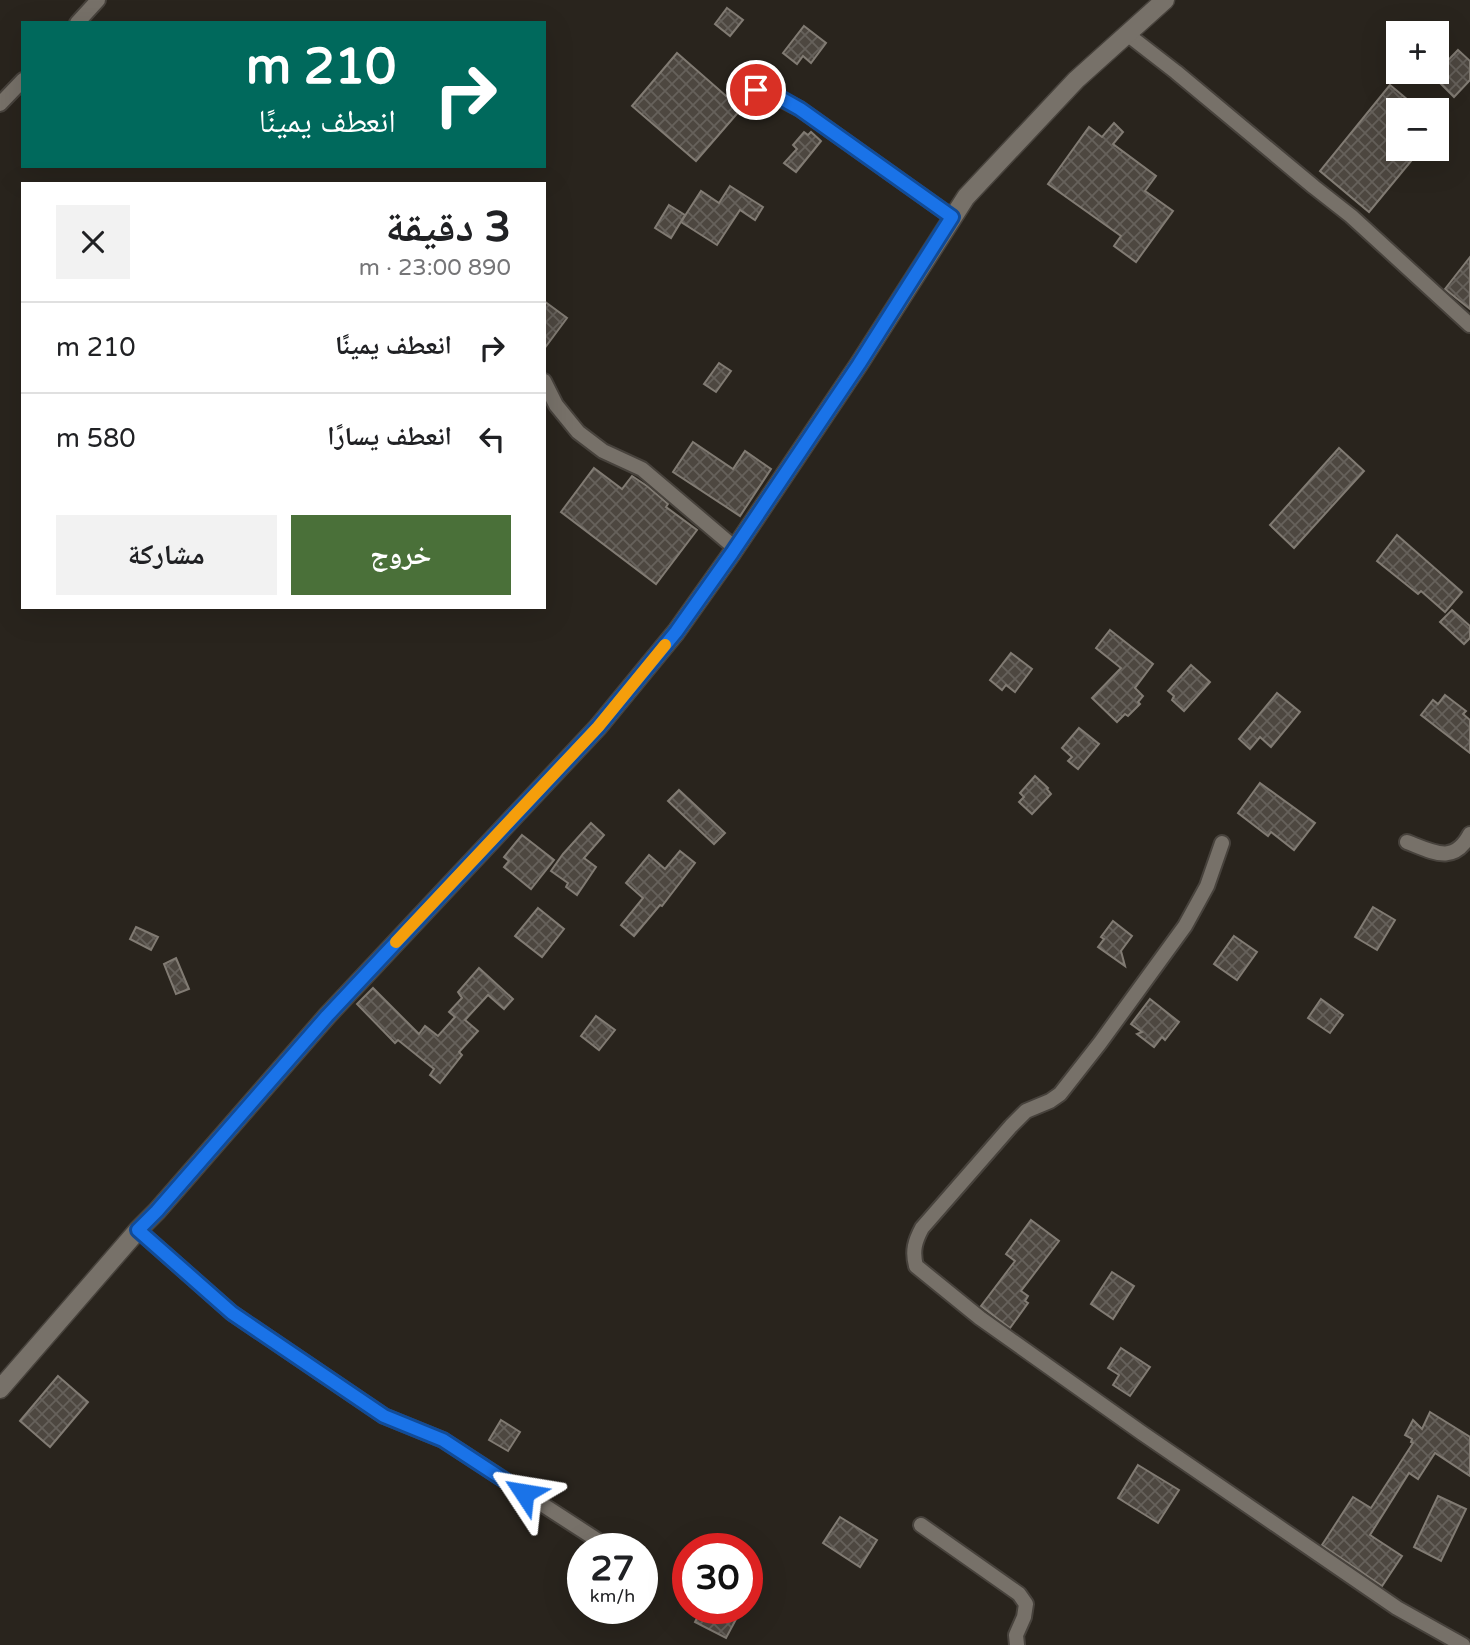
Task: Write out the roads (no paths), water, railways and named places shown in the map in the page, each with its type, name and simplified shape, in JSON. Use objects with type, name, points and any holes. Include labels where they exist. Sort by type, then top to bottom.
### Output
[{"type":"street","points":[[79,21],[98,0]]},
{"type":"street","points":[[0,1389],[327,1016],[598,727],[676,632],[735,548],[859,364],[966,197],[1076,80],[1165,0]]},
{"type":"street","points":[[1127,34],[1351,216],[1470,324]]},
{"type":"street","points":[[0,104],[21,82]]},
{"type":"street","points":[[740,91],[756,90],[777,96],[800,109],[952,217]]},
{"type":"street","points":[[546,385],[556,405],[578,432],[603,451],[642,469],[735,548]]},
{"type":"street","points":[[1407,842],[1444,855],[1455,851],[1470,834]]},
{"type":"street","points":[[1222,843],[1207,886],[1185,926],[1060,1094],[1026,1111],[922,1228],[915,1240],[913,1255],[916,1266],[979,1318],[1142,1433],[1397,1608],[1463,1645]]},
{"type":"street","points":[[138,1230],[232,1313],[384,1416],[443,1440],[586,1533]]},
{"type":"street","points":[[921,1525],[1019,1594],[1026,1604],[1016,1635],[1017,1645]]}]
